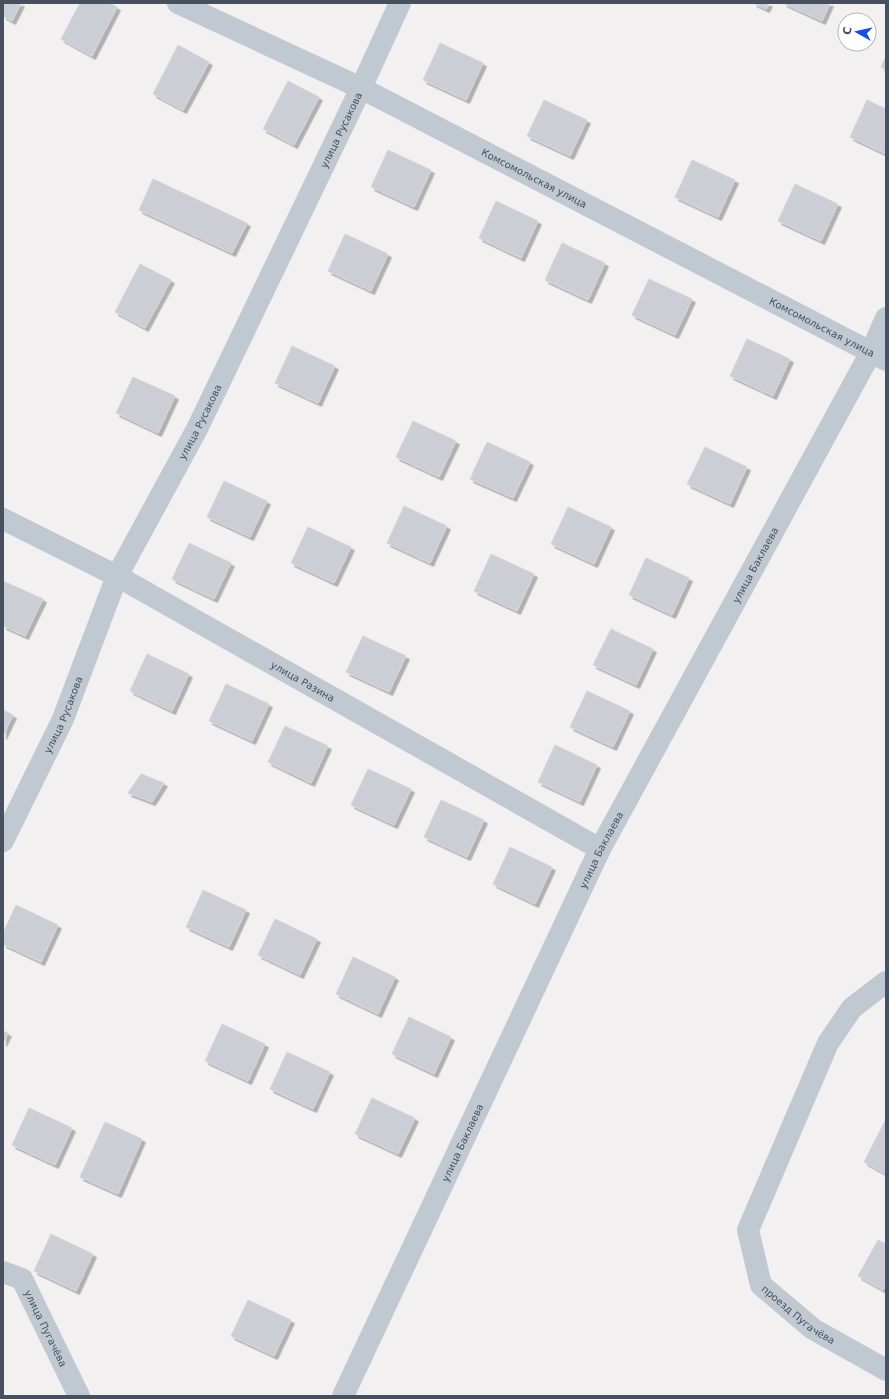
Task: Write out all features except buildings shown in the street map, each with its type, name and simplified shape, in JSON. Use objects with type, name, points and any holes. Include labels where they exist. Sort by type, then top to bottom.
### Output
[{"type":"street","name":"Комсомольская улица","points":[[178,3],[361,88],[878,356]]},
{"type":"street","name":"улица Русакова","points":[[3,840],[63,719],[117,576],[197,429],[361,88],[400,3]]},
{"type":"street","name":"улица Баклаева","points":[[343,1396],[600,849],[878,356],[886,318]]},
{"type":"street","name":"улица Разина","points":[[3,519],[117,576],[600,849]]},
{"type":"street","name":"проезд Пугачёва","points":[[886,982],[852,1008],[828,1043],[748,1230],[761,1285],[813,1329],[886,1370]]},
{"type":"street","name":"улица Пугачёва","points":[[3,1272],[22,1279],[79,1396]]}]
